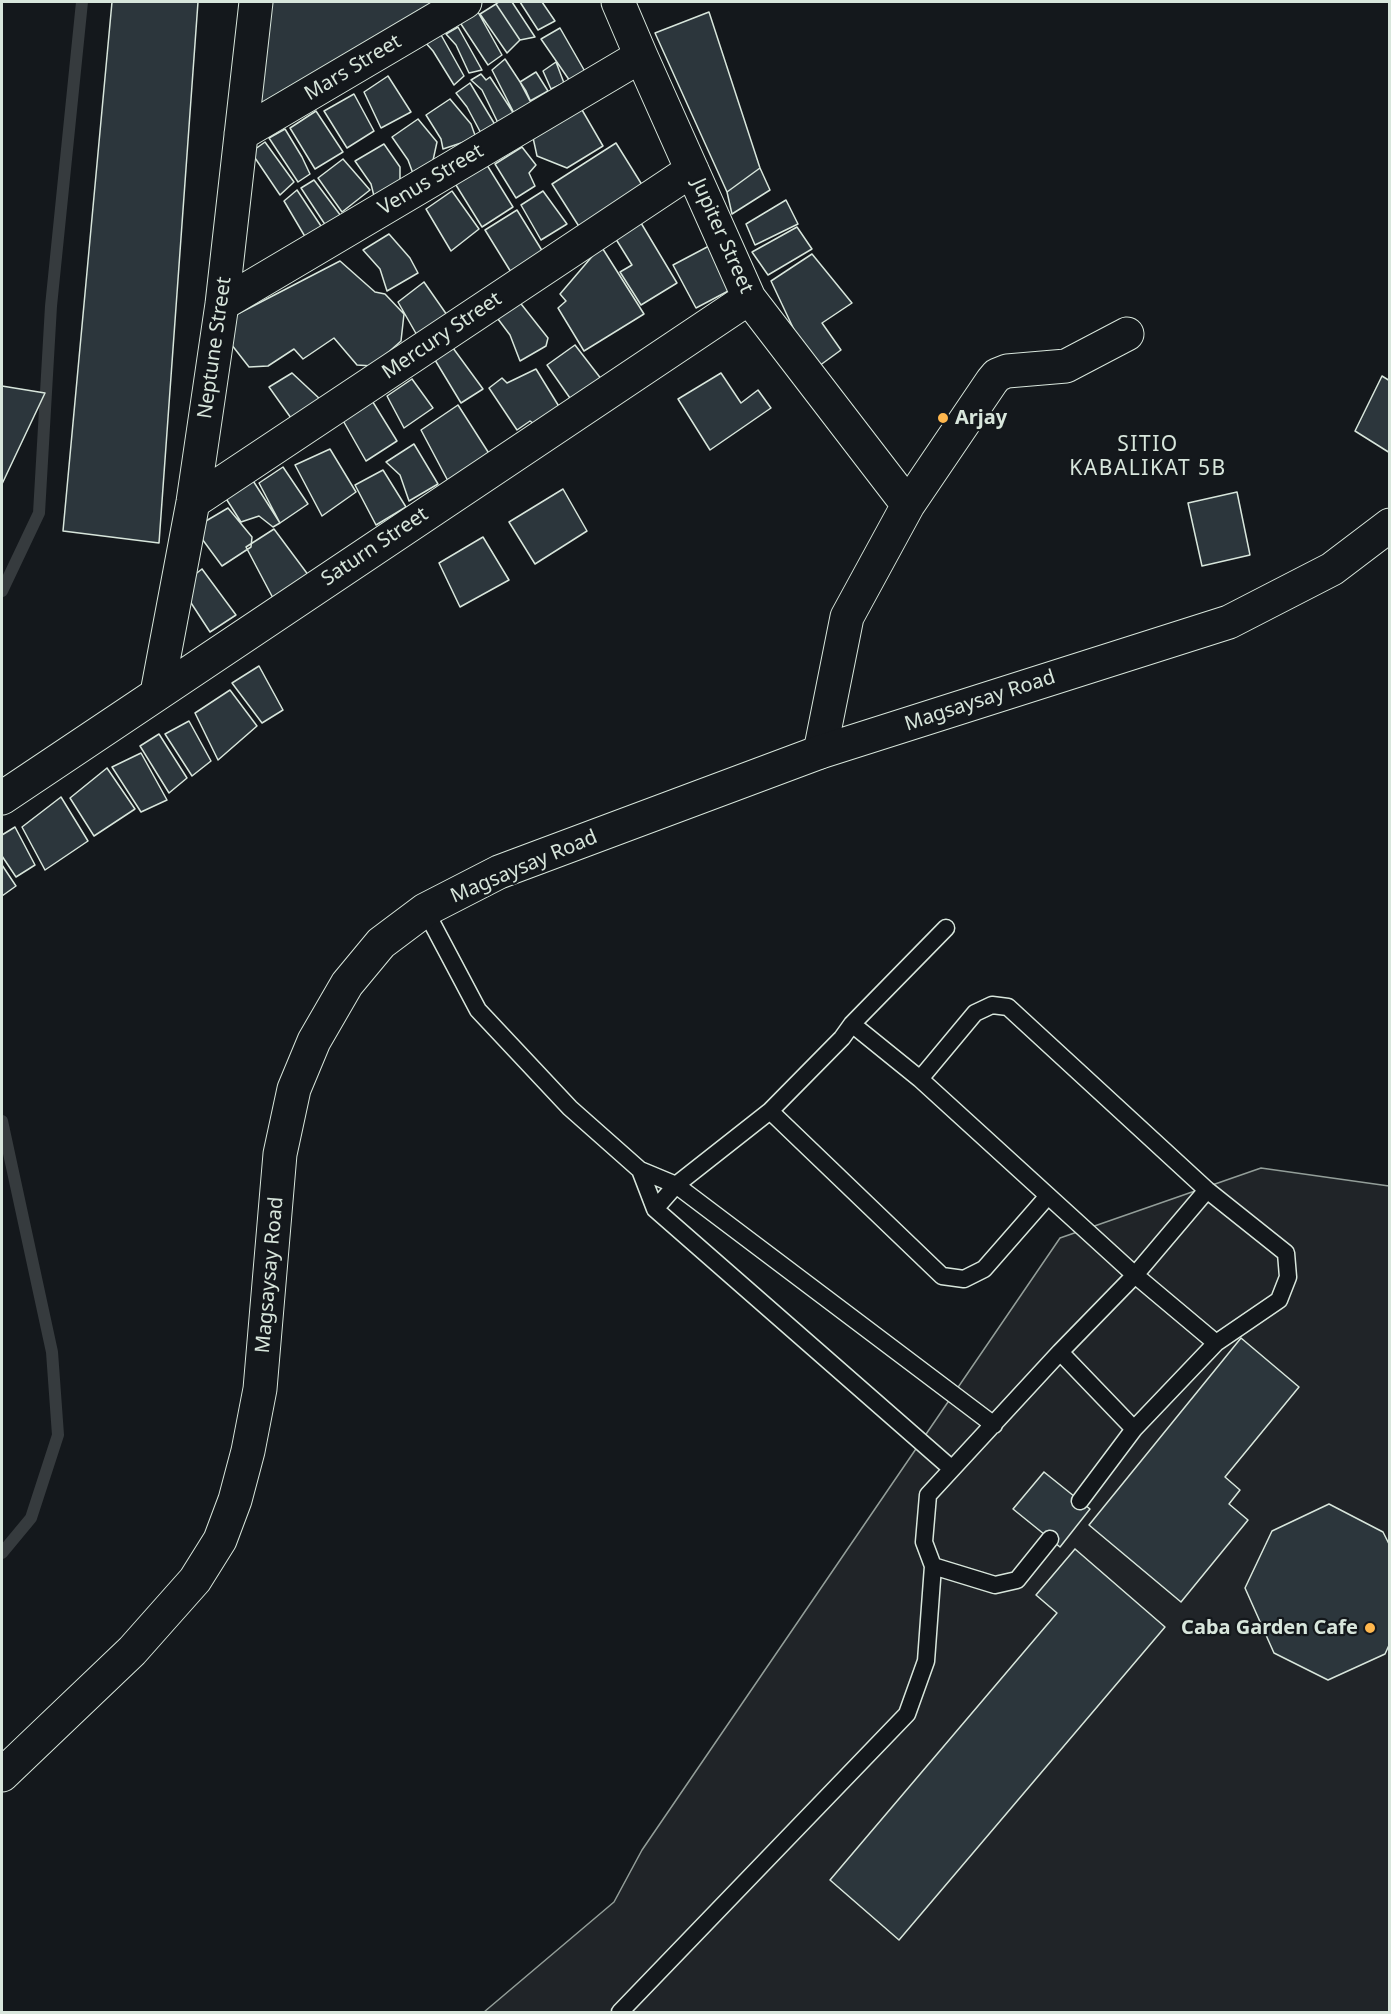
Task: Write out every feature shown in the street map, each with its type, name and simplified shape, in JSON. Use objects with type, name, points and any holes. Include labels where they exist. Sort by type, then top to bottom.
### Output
[{"type":"street","name":"Neptune Street","points":[[157,693],[193,502],[222,304],[256,2]]},
{"type":"street","name":"Mars Street","points":[[241,134],[465,2]]},
{"type":"street","name":"Jupiter Street","points":[[618,2],[749,298],[908,505]]},
{"type":"street","name":"Venus Street","points":[[222,304],[641,56]]},
{"type":"street","name":"Mercury Street","points":[[193,502],[692,170]]},
{"type":"street","name":"Saturn Street","points":[[2,798],[749,298]]},
{"type":"street","points":[[820,752],[847,616],[908,505],[997,375],[1007,371],[1066,366],[1127,334]]},
{"type":"street","name":"Magsaysay Road","points":[[2,1775],[132,1651],[195,1580],[220,1540],[246,1461],[260,1389],[280,1154],[294,1089],[314,1041],[347,984],[381,943],[425,910],[499,873],[820,752],[1229,622],[1332,569],[1389,525]]},
{"type":"lane","points":[[425,910],[478,1010],[570,1108],[640,1170],[676,1185],[994,1425]]},
{"type":"lane","points":[[655,1209],[676,1185],[770,1111],[946,928]]},
{"type":"lane","points":[[920,1079],[975,1013],[992,1005],[1008,1007],[1207,1190],[1286,1253],[1288,1277],[1279,1300],[1216,1343],[1134,1429],[1080,1501]]},
{"type":"lane","points":[[852,1024],[920,1079],[1047,1197],[1216,1343]]},
{"type":"lane","points":[[770,1111],[942,1276],[964,1279],[984,1269],[1047,1197]]},
{"type":"lane","points":[[640,1170],[655,1209],[952,1469]]},
{"type":"lane","points":[[620,2013],[907,1714],[926,1661],[933,1566],[924,1542],[928,1495],[1060,1352],[1135,1275],[1207,1190]]},
{"type":"lane","points":[[1060,1352],[1134,1429]]},
{"type":"lane","points":[[933,1566],[995,1585],[1017,1580],[1050,1539]]},
{"type":"shaded area","points":[[1261,1168],[1389,1186],[1389,2012],[484,2012],[614,1902],[642,1850],[1060,1238]]},
{"type":"building","points":[[112,2],[198,2],[159,543],[63,531]]},
{"type":"building","points":[[269,2],[454,2],[254,119]]},
{"type":"building","points":[[512,2],[535,37],[520,40],[496,4]]},
{"type":"building","points":[[520,2],[542,2],[555,21],[538,30]]},
{"type":"building","points":[[496,4],[520,40],[507,53],[480,14]]},
{"type":"building","points":[[474,5],[502,55],[488,65],[457,18]]},
{"type":"building","points":[[709,12],[760,168],[727,192],[655,33]]},
{"type":"building","points":[[458,27],[482,70],[469,73],[456,45],[446,34]]},
{"type":"building","points":[[560,28],[587,75],[572,84],[541,39]]},
{"type":"building","points":[[440,33],[464,76],[454,85],[433,51],[424,41]]},
{"type":"building","points":[[505,59],[526,91],[534,109],[516,117],[492,70]]},
{"type":"building","points":[[556,62],[564,83],[551,89],[543,71]]},
{"type":"building","points":[[536,72],[548,91],[530,101],[520,82]]},
{"type":"building","points":[[481,74],[486,80],[490,77],[516,117],[499,125],[482,90],[471,80]]},
{"type":"building","points":[[388,76],[411,112],[381,128],[364,92]]},
{"type":"building","points":[[470,83],[497,128],[483,137],[467,107],[456,93]]},
{"type":"building","points":[[354,94],[374,131],[347,148],[324,111]]},
{"type":"building","points":[[450,99],[471,124],[476,138],[443,149],[441,139],[426,115]]},
{"type":"building","points":[[578,103],[603,146],[567,168],[537,156],[532,133]]},
{"type":"building","points":[[316,111],[343,152],[315,169],[290,128]]},
{"type":"building","points":[[418,119],[437,142],[432,165],[415,179],[408,160],[392,137]]},
{"type":"building","points":[[285,129],[310,174],[298,182],[269,138]]},
{"type":"building","points":[[265,142],[294,182],[280,195],[251,152]]},
{"type":"building","points":[[616,143],[644,188],[580,228],[552,184]]},
{"type":"building","points":[[384,144],[400,167],[400,190],[375,200],[371,184],[355,161]]},
{"type":"building","points":[[522,147],[536,165],[529,173],[535,186],[516,198],[495,164]]},
{"type":"building","points":[[482,157],[513,207],[482,227],[451,177]]},
{"type":"building","points":[[343,159],[370,190],[342,212],[318,178]]},
{"type":"building","points":[[760,168],[770,190],[732,214],[727,192]]},
{"type":"building","points":[[314,180],[341,216],[326,226],[301,188]]},
{"type":"building","points":[[297,190],[323,229],[307,240],[284,201]]},
{"type":"building","points":[[452,191],[479,229],[451,251],[426,209]]},
{"type":"building","points":[[543,191],[567,224],[541,240],[521,205]]},
{"type":"building","points":[[786,200],[798,224],[755,245],[746,224]]},
{"type":"building","points":[[517,210],[546,257],[514,277],[485,230]]},
{"type":"building","points":[[635,213],[677,283],[641,305],[620,272],[632,265],[609,228]]},
{"type":"building","points":[[797,227],[812,249],[768,275],[752,252]]},
{"type":"building","points":[[389,234],[410,258],[418,273],[387,291],[380,269],[363,250]]},
{"type":"building","points":[[601,246],[644,314],[584,351],[558,308],[566,301],[560,294]]},
{"type":"building","points":[[709,246],[732,289],[696,308],[673,265]]},
{"type":"building","points":[[812,254],[852,303],[822,323],[841,350],[819,366],[796,334],[771,281]]},
{"type":"building","points":[[340,261],[375,292],[385,294],[404,314],[401,341],[373,366],[357,365],[334,338],[303,359],[294,349],[268,366],[249,367],[224,335],[228,319]]},
{"type":"building","points":[[424,282],[447,315],[418,337],[398,302]]},
{"type":"building","points":[[514,295],[548,338],[546,346],[520,361],[510,335],[492,311]]},
{"type":"building","points":[[575,345],[602,380],[572,401],[547,365]]},
{"type":"building","points":[[453,348],[483,389],[461,403],[435,360]]},
{"type":"building","points":[[536,369],[563,413],[537,426],[530,421],[517,430],[489,388],[502,378],[507,383]]},
{"type":"building","points":[[292,373],[321,400],[291,418],[269,387]]},
{"type":"building","points":[[721,373],[741,403],[758,390],[771,408],[710,450],[678,399]]},
{"type":"building","points":[[1382,376],[1390,381],[1390,453],[1355,431]]},
{"type":"building","points":[[412,379],[433,408],[404,428],[387,396]]},
{"type":"building","points":[[2,386],[45,393],[2,484]]},
{"type":"building","points":[[371,399],[397,441],[366,461],[341,417]]},
{"type":"building","points":[[458,405],[490,455],[448,481],[421,430]]},
{"type":"building","points":[[414,444],[438,484],[409,501],[400,475],[386,462]]},
{"type":"building","points":[[330,449],[356,492],[322,516],[295,465]]},
{"type":"building","points":[[283,467],[308,504],[280,523],[259,483]]},
{"type":"building","points":[[383,470],[406,507],[376,525],[355,485]]},
{"type":"building","points":[[250,476],[280,523],[273,527],[259,516],[241,522],[225,497]]},
{"type":"building","points":[[563,489],[587,531],[535,564],[509,522]]},
{"type":"building","points":[[1237,492],[1250,555],[1202,566],[1188,503]]},
{"type":"building","points":[[228,508],[252,537],[251,547],[222,566],[194,528]]},
{"type":"building","points":[[274,529],[309,576],[274,600],[246,547]]},
{"type":"building","points":[[483,537],[509,580],[460,607],[439,563]]},
{"type":"building","points":[[202,569],[236,615],[210,632],[180,586]]},
{"type":"building","points":[[259,666],[283,710],[262,723],[232,683]]},
{"type":"building","points":[[230,690],[257,726],[218,760],[195,713]]},
{"type":"building","points":[[189,721],[211,761],[192,776],[165,734]]},
{"type":"building","points":[[159,734],[187,778],[169,793],[140,746]]},
{"type":"building","points":[[141,753],[167,800],[141,812],[112,767]]},
{"type":"building","points":[[107,768],[135,809],[94,836],[70,798]]},
{"type":"building","points":[[61,797],[88,841],[45,870],[22,827]]},
{"type":"building","points":[[15,827],[35,865],[16,877],[2,856],[2,835]]},
{"type":"building","points":[[2,865],[16,886],[2,896]]},
{"type":"building","points":[[1241,1338],[1299,1387],[1225,1477],[1240,1490],[1229,1504],[1248,1520],[1181,1602],[1089,1525]]},
{"type":"building","points":[[1044,1472],[1090,1509],[1060,1547],[1013,1509]]},
{"type":"building","points":[[1329,1504],[1383,1532],[1390,1546],[1390,1643],[1385,1654],[1328,1680],[1274,1653],[1245,1588],[1272,1531]]},
{"type":"building","points":[[1075,1549],[1165,1627],[899,1940],[830,1880],[1057,1613],[1036,1595]]},
{"type":"waterway","points":[[2,591],[39,513],[51,306],[82,2]]},
{"type":"waterway","points":[[2,1121],[52,1352],[58,1435],[31,1518],[2,1553]]},
{"type":"place","name":"Arjay","points":[[943,418]]},
{"type":"place","name":"Caba Garden Cafe","points":[[1370,1628]]},
{"type":"district","name":"SITIO KABALIKAT 5B","points":[[1148,457]]}]
